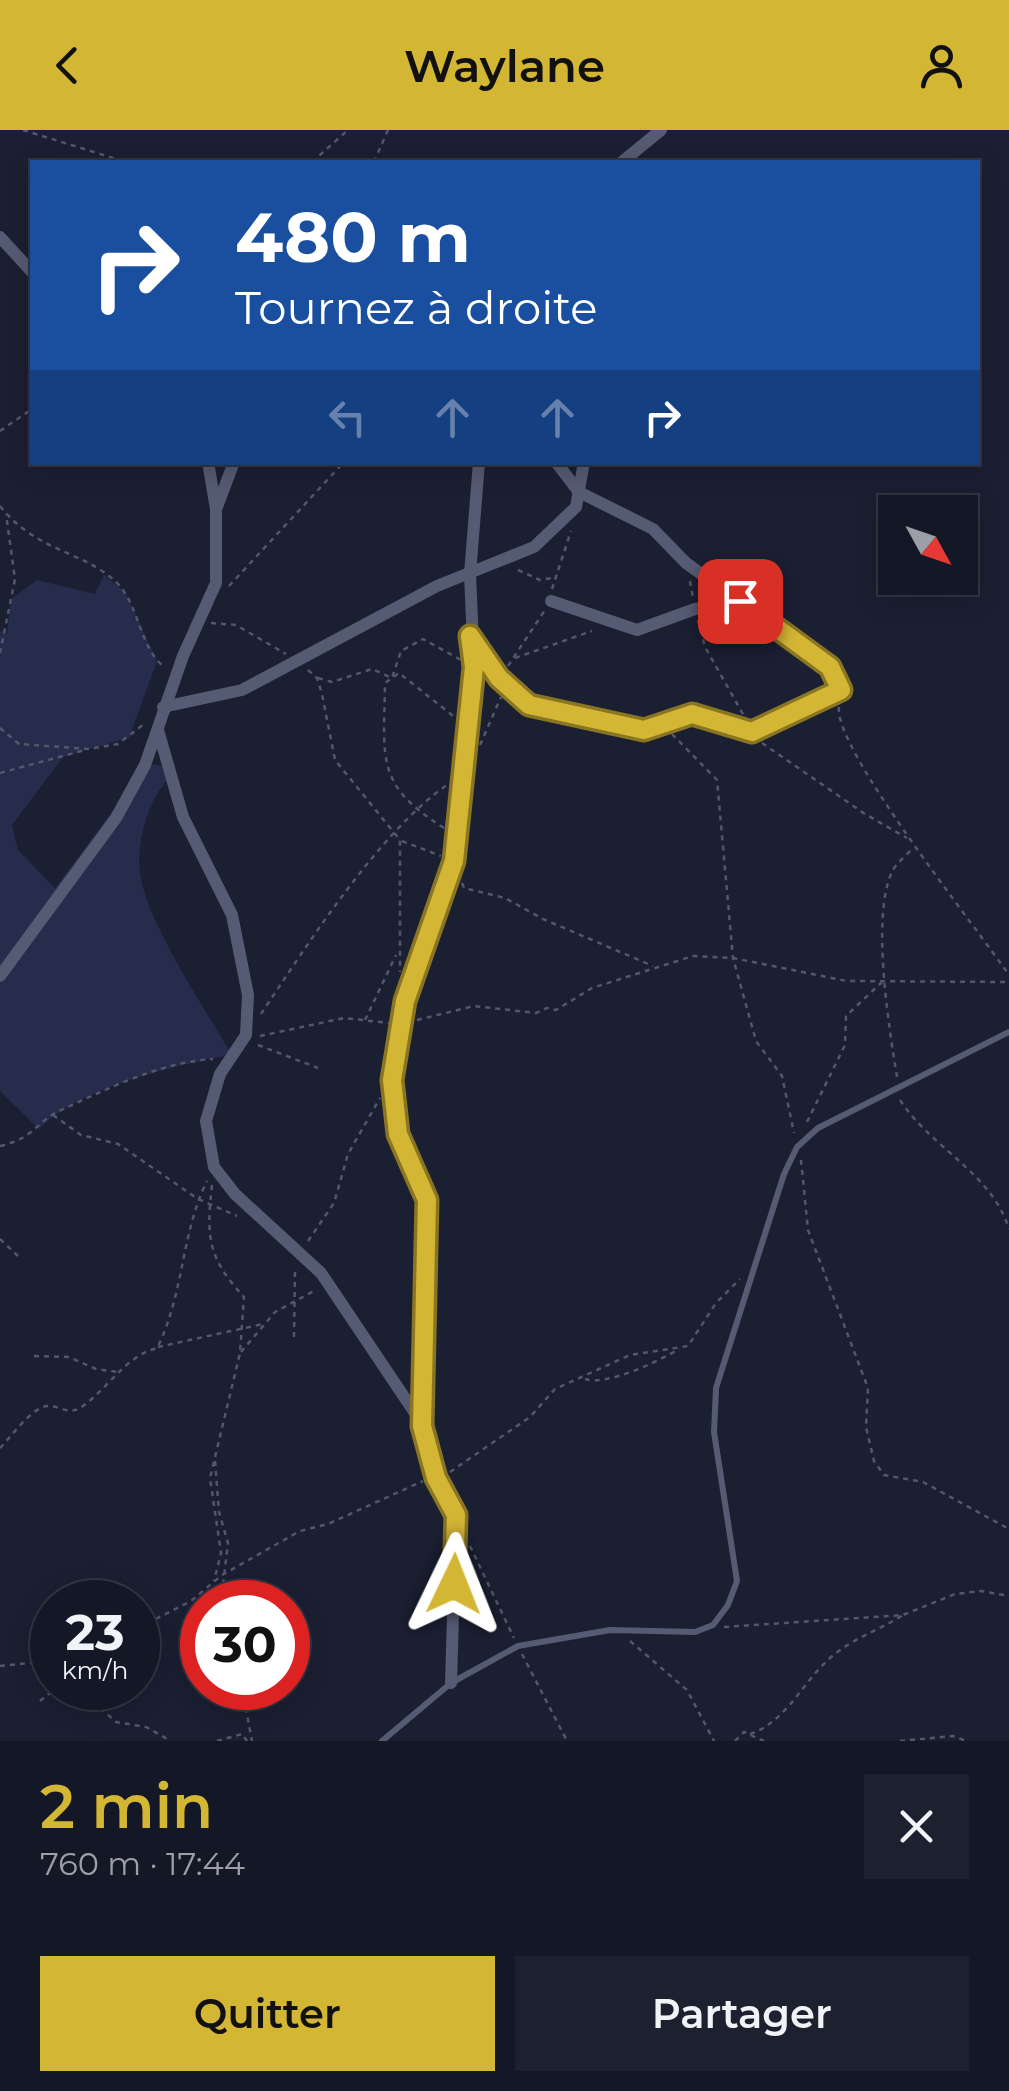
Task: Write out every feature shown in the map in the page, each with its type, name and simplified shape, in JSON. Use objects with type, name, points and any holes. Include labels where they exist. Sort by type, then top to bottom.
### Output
[{"type":"street","points":[[624,160],[662,130]]},
{"type":"street","points":[[0,237],[30,270]]},
{"type":"street","points":[[0,976],[124,806],[158,730],[176,676],[216,583],[216,510],[208,465]]},
{"type":"street","points":[[216,510],[233,465]]},
{"type":"street","points":[[451,1684],[456,1515],[436,1478],[422,1426],[429,1220],[427,1200],[398,1134],[392,1080],[405,1001],[454,861],[474,667],[470,574],[479,465]]},
{"type":"street","points":[[470,636],[499,678],[529,705],[644,730],[692,714],[752,732],[841,690],[830,667],[686,562],[653,530],[579,492],[558,465]]},
{"type":"street","points":[[164,707],[231,694],[437,586],[498,565],[545,539],[576,507],[584,465]]},
{"type":"street","points":[[550,601],[617,626],[642,630],[696,609],[740,601]]},
{"type":"street","points":[[158,730],[183,817],[232,915],[248,995],[246,1032],[241,1047],[229,1060],[206,1121],[214,1167],[234,1194],[325,1280],[422,1426]]},
{"type":"lane","points":[[382,1741],[451,1684],[518,1646],[610,1630],[694,1632],[713,1625],[728,1605],[737,1580],[714,1432],[716,1388],[750,1274],[797,1147],[818,1128],[1009,1032]]},
{"type":"path","points":[[23,130],[120,160]]},
{"type":"path","points":[[314,160],[348,130]]},
{"type":"path","points":[[375,160],[388,130]]},
{"type":"path","points":[[0,432],[30,410]]},
{"type":"path","points":[[228,588],[245,574],[341,465]]},
{"type":"path","points":[[0,506],[26,535],[113,579],[125,592],[157,661],[176,676]]},
{"type":"path","points":[[246,1032],[394,832],[415,810],[462,774],[494,719],[501,698],[499,678],[550,601],[554,577],[566,559],[576,507]]},
{"type":"path","points":[[0,654],[15,578],[6,513]]},
{"type":"path","points":[[498,565],[540,580],[554,577]]},
{"type":"path","points":[[200,623],[236,625],[299,661],[316,678],[332,682],[372,668],[392,678]]},
{"type":"path","points":[[514,658],[617,626]]},
{"type":"path","points":[[392,678],[401,651],[423,640],[474,667]]},
{"type":"path","points":[[456,836],[399,796],[388,771],[385,683],[399,673],[469,727]]},
{"type":"path","points":[[316,678],[334,760],[400,840],[454,861],[464,888],[530,908],[543,919],[654,966]]},
{"type":"path","points":[[841,690],[838,714],[843,730],[913,848],[1009,976]]},
{"type":"path","points":[[0,772],[129,738],[164,707]]},
{"type":"path","points":[[0,728],[19,744],[88,749]]},
{"type":"path","points":[[400,840],[396,955],[405,1001]]},
{"type":"path","points":[[913,848],[892,870],[882,982],[900,1101],[935,1145],[986,1182],[1002,1207],[1009,1230]]},
{"type":"path","points":[[365,1022],[396,955]]},
{"type":"path","points":[[318,1068],[265,1051],[249,1038],[344,1018],[399,1024],[474,1006],[536,1013],[556,1010],[592,988],[693,956],[733,958],[847,981],[1009,982]]},
{"type":"path","points":[[797,1147],[815,1100],[829,1084],[845,1045],[846,1016],[882,982]]},
{"type":"path","points":[[0,1146],[20,1141],[53,1115],[137,1078],[207,1059],[229,1060]]},
{"type":"path","points":[[294,1337],[291,1305],[297,1253],[334,1203],[348,1154],[392,1080]]},
{"type":"path","points":[[53,1115],[81,1134],[118,1144],[209,1206],[242,1218]]},
{"type":"path","points":[[157,1348],[180,1283],[198,1199],[214,1167]]},
{"type":"path","points":[[214,1167],[209,1245],[219,1269],[244,1297],[240,1353],[210,1478],[222,1553],[214,1580]]},
{"type":"path","points":[[0,1239],[18,1256]]},
{"type":"path","points":[[215,1580],[300,1531],[328,1524],[458,1469],[530,1417],[555,1390],[630,1355],[688,1346],[732,1284],[750,1274]]},
{"type":"path","points":[[240,1353],[264,1324],[325,1280]]},
{"type":"path","points":[[0,1448],[40,1408],[50,1406],[67,1413],[80,1409],[143,1351],[264,1324]]},
{"type":"path","points":[[582,1378],[599,1383],[658,1362],[680,1348]]},
{"type":"path","points":[[34,1356],[68,1356],[96,1369],[120,1372]]},
{"type":"path","points":[[215,1450],[219,1512],[228,1543],[222,1580]]},
{"type":"path","points":[[456,1515],[567,1741]]},
{"type":"path","points":[[750,1734],[765,1729],[860,1634],[954,1594],[981,1591],[1009,1596]]},
{"type":"path","points":[[713,1625],[738,1629],[856,1615],[903,1615]]},
{"type":"path","points":[[610,1630],[639,1645],[688,1690],[714,1741]]},
{"type":"path","points":[[0,1666],[30,1663]]},
{"type":"path","points":[[103,1710],[116,1722],[146,1727],[171,1741]]},
{"type":"path","points":[[245,1710],[249,1741]]},
{"type":"path","points":[[734,1741],[744,1732],[765,1741]]},
{"type":"path","points":[[217,1741],[242,1734],[249,1741]]},
{"type":"path","points":[[900,1741],[952,1736],[966,1741]]},
{"type":"shaded area","points":[[104,575],[125,592],[157,661],[129,738],[63,757],[12,825],[18,850],[55,888],[120,801],[140,763],[165,766],[168,779],[149,810],[142,836],[140,874],[165,940],[229,1050],[224,1056],[152,1073],[101,1091],[56,1114],[39,1129],[0,1091],[0,631],[7,634],[11,599],[37,580],[95,594]]},
{"type":"route","points":[[454,1584],[456,1515],[436,1478],[422,1426],[427,1200],[398,1134],[392,1080],[405,1001],[454,861],[474,667],[470,636],[476,652],[529,705],[644,730],[657,729],[692,714],[752,732],[841,690],[835,674],[820,658],[740,601]]}]
